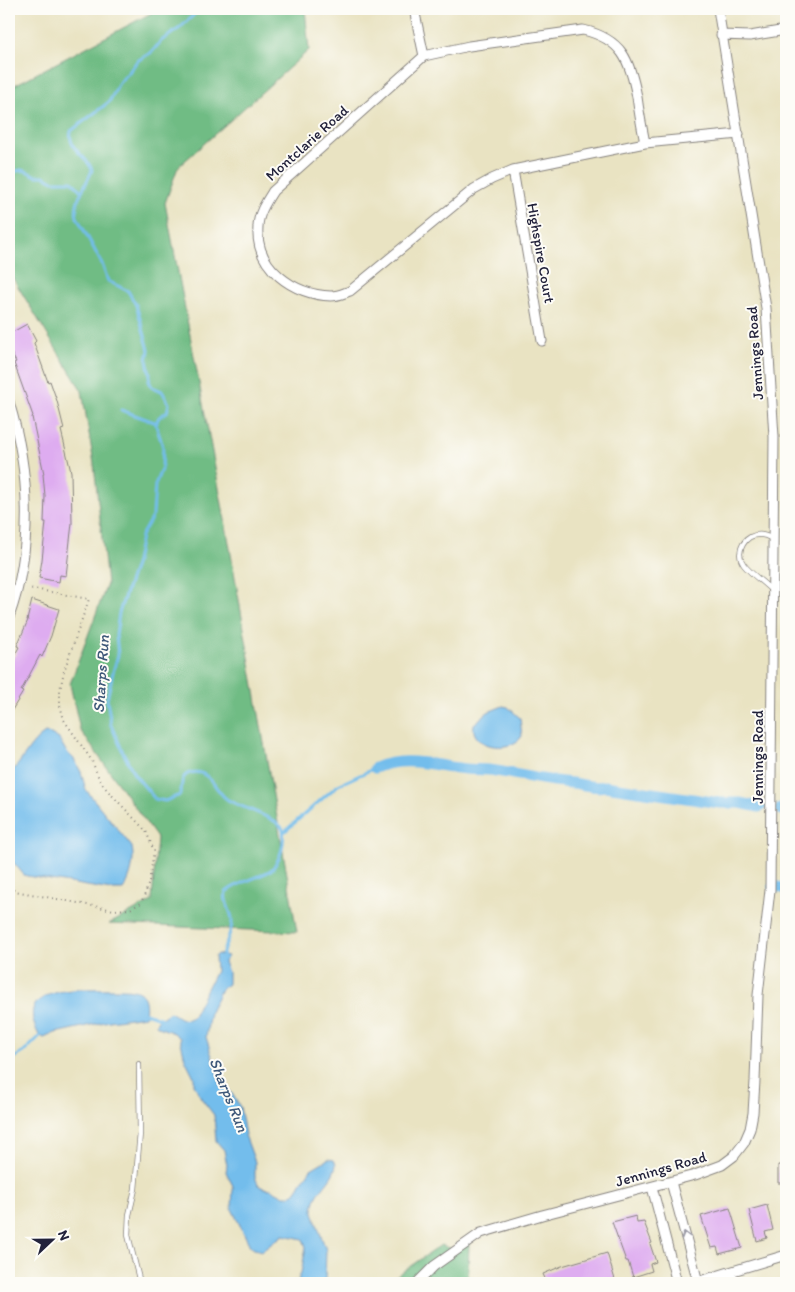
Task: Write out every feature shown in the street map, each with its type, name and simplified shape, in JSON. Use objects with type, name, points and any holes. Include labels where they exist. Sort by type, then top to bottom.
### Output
[{"type":"street","points":[[414,9],[424,56]]},
{"type":"street","name":"Jennings Road","points":[[417,1283],[439,1262],[481,1233],[671,1182],[722,1165],[734,1156],[744,1143],[750,1129],[753,1113],[758,995],[770,890],[774,428],[767,315],[718,9]]},
{"type":"street","name":"Montclarie Road","points":[[645,143],[632,71],[622,52],[611,41],[597,34],[583,30],[469,46],[424,56],[272,191],[262,210],[258,227],[260,246],[268,264],[277,276],[291,285],[311,293],[333,296],[350,292],[474,189],[513,170],[645,143],[739,134]]},
{"type":"street","points":[[722,35],[750,36],[786,30]]},
{"type":"street","name":"Highspire Court","points":[[513,170],[542,341]]},
{"type":"street","points":[[9,402],[23,463],[26,505],[24,555],[16,598],[9,617]]},
{"type":"street","points":[[671,1182],[695,1282],[786,1256]]},
{"type":"street","points":[[652,1187],[677,1283]]},
{"type":"street","points":[[732,1272],[735,1283]]},
{"type":"lane","points":[[772,590],[743,564],[740,552],[743,543],[752,536],[762,535],[773,539]]},
{"type":"lane","points":[[138,1064],[140,1133],[135,1189],[129,1214],[128,1234],[140,1283]]},
{"type":"path","points":[[9,887],[15,891],[64,902],[114,910],[130,909],[141,903],[146,894],[154,851],[146,830],[100,781],[92,761],[64,720],[60,704],[61,682],[89,599],[24,587]]},
{"type":"green space","points":[[159,9],[305,9],[309,50],[178,167],[165,203],[225,520],[297,932],[109,924],[152,901],[157,838],[80,730],[70,684],[107,584],[94,464],[82,391],[9,272],[9,88]]},
{"type":"green space","points":[[469,1240],[468,1283],[386,1283],[441,1245],[455,1250]]},
{"type":"water","points":[[503,706],[508,707],[520,718],[522,736],[517,742],[509,745],[492,746],[484,743],[478,739],[474,732],[474,724],[488,712]]},
{"type":"water","points":[[45,733],[59,739],[81,772],[86,790],[132,847],[132,869],[123,890],[111,890],[27,876],[9,857],[9,774],[39,737]]},
{"type":"water","points":[[217,954],[228,956],[224,962],[228,972],[228,984],[221,989],[210,1012],[206,1037],[221,1085],[231,1092],[240,1107],[245,1135],[255,1162],[255,1177],[258,1184],[263,1188],[271,1189],[284,1196],[290,1196],[311,1169],[328,1159],[334,1160],[336,1164],[331,1176],[316,1199],[313,1213],[326,1250],[325,1279],[328,1283],[297,1283],[306,1247],[303,1239],[283,1235],[262,1251],[250,1246],[232,1209],[233,1186],[226,1172],[227,1165],[224,1150],[216,1141],[214,1115],[201,1098],[194,1084],[194,1077],[185,1059],[180,1038],[174,1033],[156,1025],[157,1021],[170,1012],[184,1019],[193,1016],[216,971],[215,956]]},
{"type":"water","points":[[128,989],[139,992],[142,995],[146,1007],[145,1016],[109,1021],[55,1033],[44,1038],[39,1035],[36,1029],[33,1009],[46,996],[68,990]]},
{"type":"building","points":[[27,324],[36,341],[34,343],[57,401],[64,429],[61,430],[71,472],[72,523],[66,576],[60,575],[59,582],[39,578],[46,522],[44,522],[44,474],[33,416],[14,363],[16,362],[9,349],[9,334]]},
{"type":"building","points":[[32,600],[59,609],[42,657],[40,655],[21,691],[23,692],[9,715],[9,666],[19,647],[17,646],[28,620]]},
{"type":"building","points":[[778,1165],[786,1165],[786,1183],[778,1183]]},
{"type":"building","points":[[767,1205],[773,1230],[765,1232],[767,1238],[757,1241],[749,1210]]},
{"type":"building","points":[[730,1208],[742,1248],[719,1254],[717,1247],[711,1248],[701,1216]]},
{"type":"building","points":[[636,1216],[637,1223],[644,1222],[652,1243],[650,1244],[656,1262],[650,1264],[652,1271],[633,1277],[612,1222]]},
{"type":"building","points":[[607,1253],[616,1283],[547,1283],[543,1274],[562,1266]]},
{"type":"waterway","name":"Sharps Run","points":[[200,9],[180,28],[161,41],[152,52],[137,61],[118,84],[109,102],[71,131],[71,138],[75,148],[92,170],[77,205],[77,217],[102,264],[108,281],[128,291],[136,305],[149,350],[147,360],[150,374],[149,381],[152,387],[162,391],[169,404],[167,412],[159,417],[156,425],[163,447],[162,467],[155,485],[153,515],[141,536],[136,562],[119,613],[116,635],[118,655],[107,699],[111,725],[134,774],[155,799],[165,801],[180,795],[184,777],[190,773],[197,772],[208,777],[228,800],[265,816],[278,824],[283,831],[282,850],[273,868],[265,874],[231,888],[226,892],[225,895],[232,924],[222,958]]},
{"type":"waterway","points":[[9,173],[21,170],[36,176],[44,176],[53,181],[72,181],[81,191]]},
{"type":"waterway","points":[[121,410],[157,423]]},
{"type":"waterway","points":[[375,768],[397,762],[420,762],[466,769],[492,770],[593,787],[605,786],[759,807]]},
{"type":"waterway","points":[[284,832],[338,785],[375,768]]},
{"type":"waterway","points":[[759,807],[780,809]]},
{"type":"waterway","points":[[780,809],[786,812]]},
{"type":"waterway","points":[[774,886],[786,889]]},
{"type":"waterway","points":[[143,1012],[165,1020]]},
{"type":"waterway","points":[[9,1061],[24,1052],[42,1034]]}]
